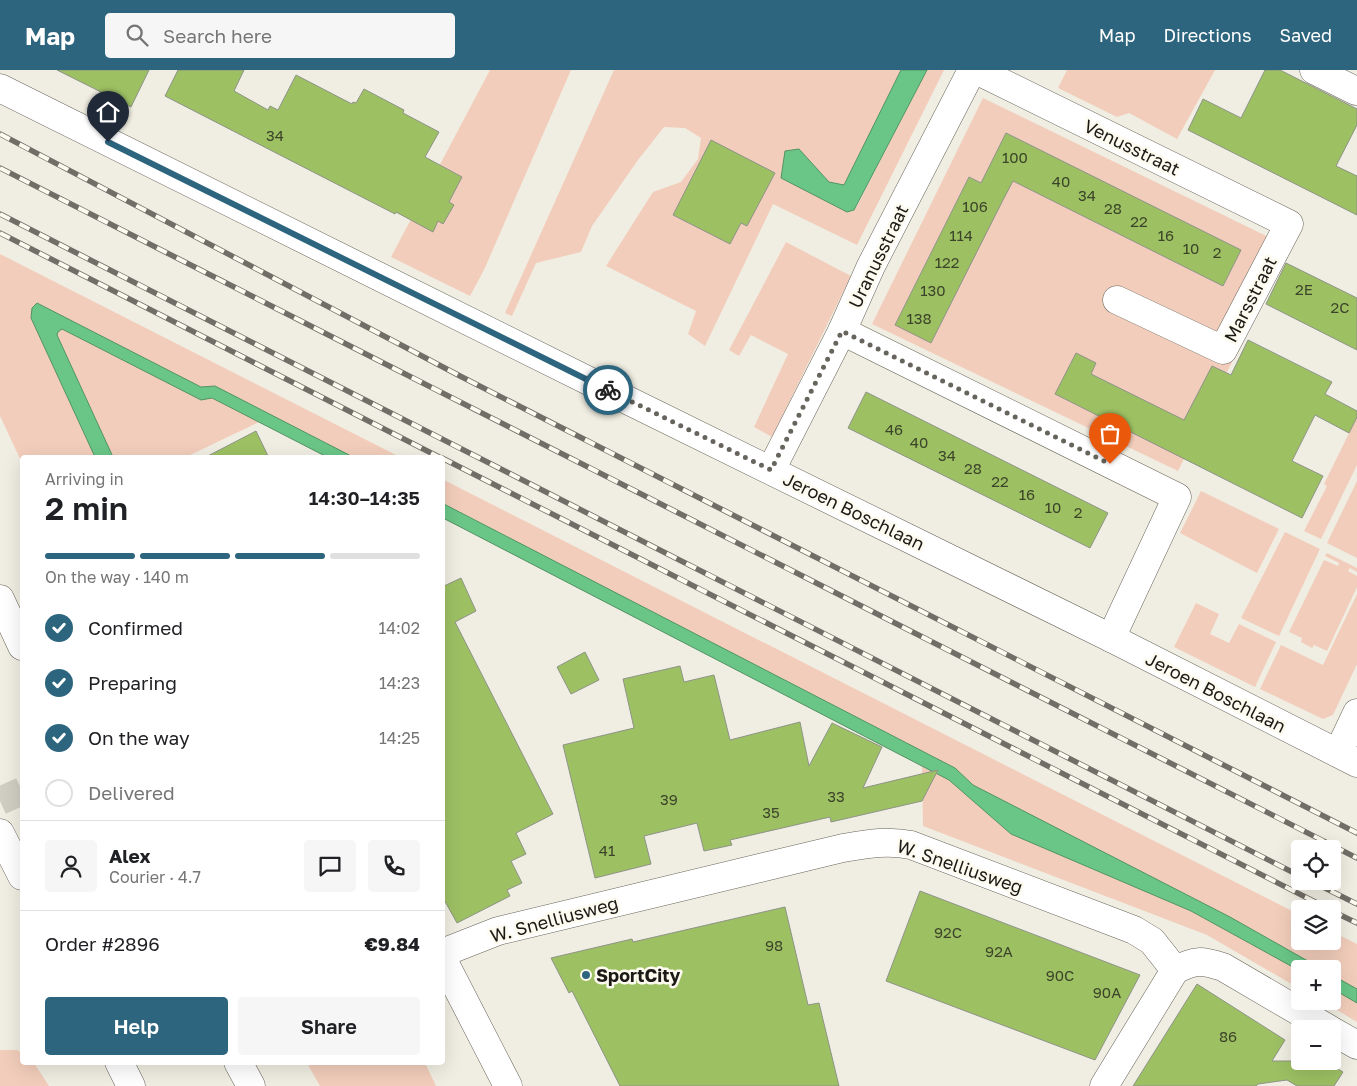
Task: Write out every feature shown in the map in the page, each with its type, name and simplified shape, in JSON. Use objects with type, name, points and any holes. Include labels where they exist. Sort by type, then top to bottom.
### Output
[{"type":"main road","name":"Uranusstraat","points":[[771,470],[842,331],[871,266],[972,70]]},
{"type":"main road","name":"Venusstraat","points":[[976,70],[1289,224]]},
{"type":"main road","points":[[1314,70],[1357,91]]},
{"type":"main road","name":"Jeroen Boschlaan","points":[[0,88],[1111,638],[1348,758]]},
{"type":"main road","name":"Marsstraat","points":[[1117,300],[1223,350],[1289,224]]},
{"type":"main road","points":[[842,331],[1177,498],[1111,638]]},
{"type":"main road","points":[[0,599],[20,642]]},
{"type":"main road","points":[[1348,758],[1357,713]]},
{"type":"main road","points":[[0,833],[20,872]]},
{"type":"main road","name":"W. Snelliusweg","points":[[445,952],[508,929],[843,848],[872,843],[894,842],[910,845],[1134,930],[1152,941],[1175,970]]},
{"type":"main road","points":[[1104,1086],[1175,970],[1192,961],[1210,963],[1222,967],[1313,1020]]},
{"type":"main road","points":[[445,964],[508,1086]]},
{"type":"main road","points":[[1341,1036],[1357,1045]]},
{"type":"main road","points":[[120,1065],[131,1086]]},
{"type":"main road","points":[[240,1065],[251,1086]]},
{"type":"shaded area","points":[[490,70],[571,70],[484,270],[470,296],[391,257]]},
{"type":"shaded area","points":[[614,70],[901,70],[844,185],[829,182],[799,149],[847,212],[850,212],[857,206],[927,70],[944,70],[857,245],[773,204],[705,346],[688,334],[696,311],[606,266],[653,192],[681,182],[698,159],[701,138],[685,128],[664,127],[638,160],[592,226],[581,252],[536,263],[512,316],[505,313]]},
{"type":"shaded area","points":[[901,70],[927,70],[854,210],[847,212],[781,178],[785,151],[799,149],[829,182],[844,185]]},
{"type":"shaded area","points":[[1067,70],[1215,70],[1177,139],[1129,113],[1117,117],[1058,88]]},
{"type":"shaded area","points":[[983,98],[1289,247],[1178,471],[872,324]]},
{"type":"shaded area","points":[[786,242],[851,276],[772,437],[754,427],[788,354],[751,335],[739,356],[729,350]]},
{"type":"shaded area","points":[[0,254],[396,455],[349,455],[215,386],[201,387],[37,303],[31,318],[94,455],[20,455],[20,459],[0,416]]},
{"type":"shaded area","points":[[37,303],[201,387],[215,386],[349,455],[323,455],[212,398],[201,400],[62,329],[57,335],[112,455],[94,455],[31,318],[32,308]]},
{"type":"shaded area","points":[[62,329],[201,400],[212,398],[259,422],[190,455],[112,455],[57,335]]},
{"type":"shaded area","points":[[1357,417],[1357,465],[1321,539],[1304,531],[1327,486],[1324,484]]},
{"type":"shaded area","points":[[445,481],[1291,910],[1291,950],[1341,950],[1341,936],[1357,944],[1357,989],[1341,980],[1341,960],[1306,960],[1230,917],[973,785],[955,768],[445,504]]},
{"type":"shaded area","points":[[1357,481],[1357,558],[1327,543]]},
{"type":"shaded area","points":[[1201,491],[1279,529],[1257,573],[1180,533]]},
{"type":"shaded area","points":[[445,505],[955,768],[973,785],[1230,917],[1306,960],[1291,960],[1291,966],[1191,911],[1011,834],[949,780],[445,519]]},
{"type":"shaded area","points":[[1285,532],[1320,549],[1279,636],[1241,618]]},
{"type":"shaded area","points":[[1327,553],[1357,568],[1357,572],[1350,568],[1348,571],[1357,576],[1357,587],[1327,651],[1314,645],[1312,648],[1301,642],[1302,638],[1289,632],[1324,560],[1338,566],[1339,563],[1325,556]]},
{"type":"shaded area","points":[[1357,594],[1357,664],[1333,715],[1323,719],[1260,689],[1281,645],[1323,665]]},
{"type":"shaded area","points":[[1196,603],[1219,614],[1210,634],[1229,643],[1239,624],[1276,642],[1255,687],[1174,647]]},
{"type":"shaded area","points":[[922,766],[949,780],[1011,834],[1191,911],[1291,966],[1291,984],[1207,935],[923,826]]},
{"type":"shaded area","points":[[1341,980],[1357,989],[1357,1003],[1341,994]]},
{"type":"shaded area","points":[[1341,994],[1357,1003],[1357,1022],[1337,1010],[1341,1010]]},
{"type":"shaded area","points":[[0,1050],[17,1050],[20,1052],[20,1065],[35,1065],[49,1086],[0,1086]]},
{"type":"shaded area","points":[[308,1065],[426,1065],[436,1086],[320,1086]]},
{"type":"building","points":[[57,70],[149,70],[131,107]]},
{"type":"building","points":[[178,70],[244,70],[234,91],[268,110],[270,106],[278,110],[296,75],[352,104],[353,102],[356,103],[364,89],[404,110],[403,113],[439,132],[425,157],[462,177],[449,202],[454,205],[443,224],[438,221],[433,232],[396,212],[395,214],[165,96]]},
{"type":"building","points":[[1265,70],[1280,70],[1357,109],[1357,125],[1336,166],[1357,176],[1357,215],[1188,130],[1203,99],[1241,118]]},
{"type":"building","points":[[1006,133],[1241,250],[1223,286],[1013,181],[931,343],[895,325],[969,177],[981,183]]},
{"type":"building","points":[[711,140],[775,173],[747,226],[741,223],[730,244],[673,215]]},
{"type":"building","points":[[1286,263],[1357,298],[1357,350],[1266,304]]},
{"type":"building","points":[[1248,340],[1332,382],[1325,394],[1357,411],[1357,417],[1349,433],[1315,415],[1292,461],[1323,476],[1302,518],[1055,394],[1076,353],[1096,363],[1091,374],[1184,420],[1212,366],[1231,375]]},
{"type":"building","points":[[866,392],[1108,513],[1090,548],[848,428]]},
{"type":"building","points":[[256,431],[268,455],[210,455]]},
{"type":"building","points":[[461,578],[476,611],[455,622],[553,814],[516,833],[526,854],[511,861],[522,883],[507,890],[510,896],[457,923],[445,901],[445,586]]},
{"type":"building","points":[[585,652],[599,680],[571,694],[557,667]]},
{"type":"building","points":[[680,666],[684,682],[714,675],[730,740],[800,722],[809,766],[832,723],[882,747],[863,788],[938,770],[922,801],[831,822],[830,817],[730,840],[732,845],[704,851],[697,823],[644,836],[651,864],[595,878],[563,745],[634,728],[623,679]]},
{"type":"building","points":[[920,891],[1140,975],[1095,1060],[886,981]]},
{"type":"building","points":[[785,907],[808,1005],[819,1003],[839,1086],[620,1086],[572,991],[569,993],[551,958],[632,939],[633,942]]},
{"type":"building","points":[[1197,984],[1285,1040],[1272,1061],[1291,1061],[1291,1070],[1340,1070],[1343,1072],[1334,1086],[1297,1086],[1287,1080],[1258,1084],[1256,1086],[1133,1086]]},
{"type":"tunnel","points":[[0,801],[20,792]]},
{"type":"railway","points":[[0,134],[460,376],[1357,833]]},
{"type":"railway","points":[[0,168],[1357,858]]},
{"type":"railway","points":[[0,214],[1291,871]]},
{"type":"railway","points":[[0,233],[435,455]]},
{"type":"railway","points":[[445,460],[1311,900]]},
{"type":"railway","points":[[1329,890],[1357,904]]},
{"type":"railway","points":[[1341,915],[1357,923]]},
{"type":"way so far","points":[[608,390],[771,470],[842,331],[1110,464]]},
{"type":"place","name":"SportCity","points":[[586,975]]},
{"type":"route","points":[[108,142],[608,390]]}]
